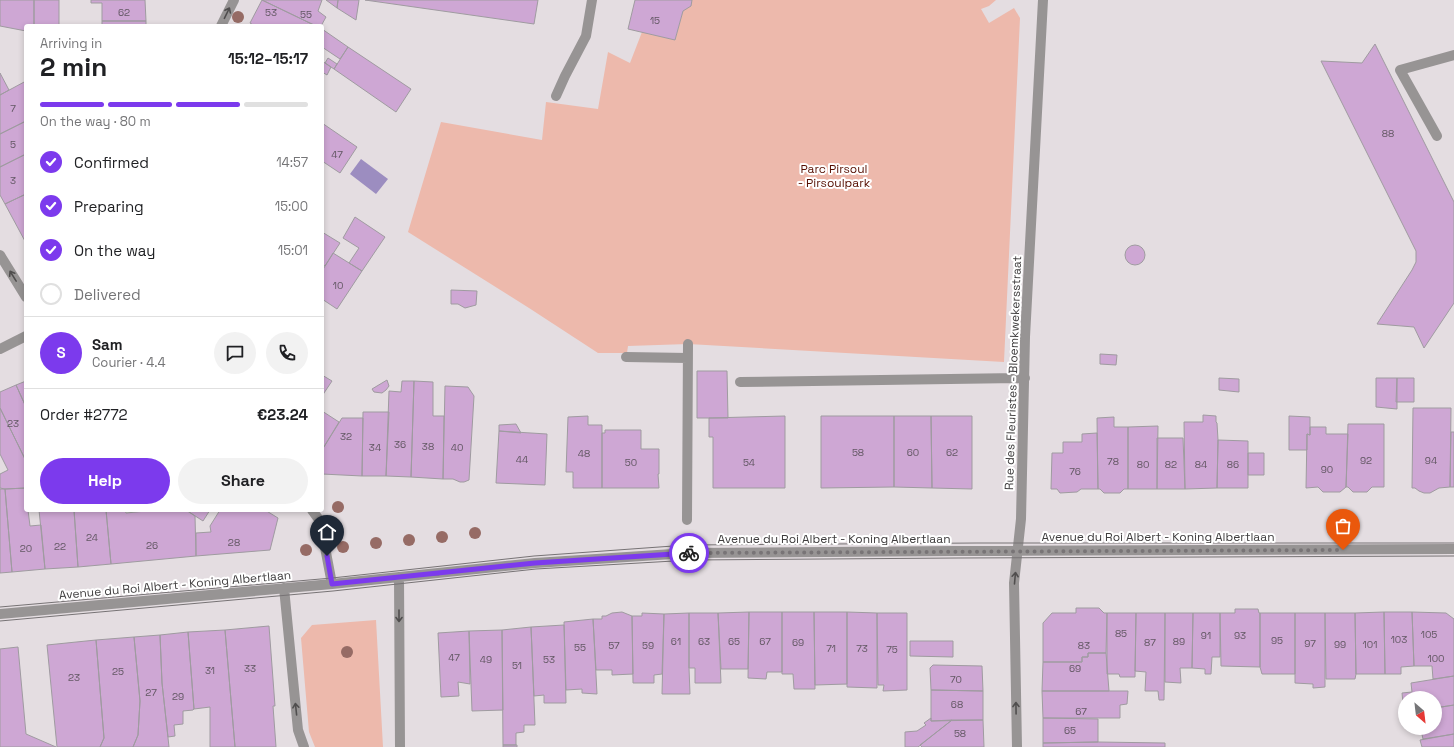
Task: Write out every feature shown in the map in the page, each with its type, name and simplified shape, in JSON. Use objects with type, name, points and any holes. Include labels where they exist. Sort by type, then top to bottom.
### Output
[{"type":"street","points":[[222,24],[234,0]]},
{"type":"street","points":[[556,96],[586,36],[592,0]]},
{"type":"street","name":"Rue des Fleuristes - Bloemkwekersstraat","points":[[1017,747],[1014,583],[1022,509],[1025,337],[1043,0]]},
{"type":"street","points":[[1436,136],[1400,70],[1454,55]]},
{"type":"street","points":[[0,256],[24,294]]},
{"type":"street","points":[[0,349],[24,337]]},
{"type":"street","points":[[687,520],[688,344]]},
{"type":"street","points":[[626,357],[688,358]]},
{"type":"street","points":[[740,382],[1025,378]]},
{"type":"street","points":[[313,512],[320,521],[332,584]]},
{"type":"street","name":"Avenue du Roi Albert - Koning Albertlaan","points":[[0,614],[332,584],[535,563],[688,553],[1454,549]]},
{"type":"street","points":[[399,577],[400,747]]},
{"type":"street","points":[[284,588],[298,730],[304,747]]},
{"type":"green space","name":"Parc Pirsoul - Pirsoulpark","points":[[692,0],[996,0],[989,6],[981,9],[989,23],[1014,8],[1020,18],[1004,362],[688,344],[628,346],[627,353],[598,353],[408,232],[441,122],[542,140],[546,102],[598,109],[608,52],[630,63],[642,32],[675,40],[683,11]]},
{"type":"green space","points":[[376,620],[383,747],[315,747],[309,732],[301,638],[312,625]]},
{"type":"shaded area","points":[[361,159],[388,179],[376,194],[350,174]]},
{"type":"building","points":[[0,0],[34,0],[34,24],[24,24],[24,31],[0,26]]},
{"type":"building","points":[[34,0],[59,0],[59,24],[34,24]]},
{"type":"building","points":[[91,0],[145,0],[146,21],[102,21],[102,3],[91,3]]},
{"type":"building","points":[[262,0],[312,24],[252,24],[250,23]]},
{"type":"building","points":[[262,0],[322,0],[318,11],[326,17],[322,24],[312,24]]},
{"type":"building","points":[[326,0],[338,0],[337,8]]},
{"type":"building","points":[[338,0],[359,0],[356,20],[337,8]]},
{"type":"building","points":[[365,0],[538,0],[534,24]]},
{"type":"building","points":[[635,0],[692,0],[691,6],[683,11],[675,40],[628,29]]},
{"type":"building","points":[[102,21],[146,21],[146,24],[102,24]]},
{"type":"building","points":[[324,30],[348,47],[340,59],[324,48]]},
{"type":"building","points":[[1375,44],[1454,202],[1454,303],[1424,348],[1414,327],[1377,324],[1412,270],[1416,262],[1416,251],[1321,61],[1362,63]]},
{"type":"building","points":[[348,47],[411,89],[396,112],[334,69]]},
{"type":"building","points":[[328,58],[337,64],[334,69],[325,63]]},
{"type":"building","points":[[324,62],[331,67],[327,75],[324,73]]},
{"type":"building","points":[[0,73],[9,90],[0,95]]},
{"type":"building","points":[[24,82],[24,122],[0,134],[0,95]]},
{"type":"building","points":[[24,122],[24,155],[0,167],[0,134]]},
{"type":"building","points":[[324,124],[357,147],[340,173],[324,162]]},
{"type":"building","points":[[24,155],[24,195],[5,204],[0,195],[0,167]]},
{"type":"building","points":[[24,195],[24,239],[5,204]]},
{"type":"building","points":[[355,217],[385,237],[362,271],[349,263],[359,248],[343,238]]},
{"type":"building","points":[[324,233],[340,243],[325,266],[324,265]]},
{"type":"building","points":[[1135,245],[1142,248],[1145,255],[1142,262],[1135,265],[1128,262],[1125,255],[1128,248]]},
{"type":"building","points":[[333,253],[362,271],[337,309],[324,300],[324,268]]},
{"type":"building","points":[[451,290],[477,291],[476,305],[465,308],[458,304],[451,304]]},
{"type":"building","points":[[1100,354],[1117,355],[1116,365],[1100,364]]},
{"type":"building","points":[[697,371],[727,371],[728,418],[697,418]]},
{"type":"building","points":[[324,376],[332,381],[324,393]]},
{"type":"building","points":[[1219,378],[1239,379],[1239,392],[1219,390]]},
{"type":"building","points":[[1376,378],[1397,378],[1397,409],[1376,407]]},
{"type":"building","points":[[1397,378],[1414,378],[1414,402],[1396,402]]},
{"type":"building","points":[[387,380],[389,386],[386,390],[382,393],[374,392],[372,389]]},
{"type":"building","points":[[402,381],[414,381],[411,477],[386,476],[389,391],[401,392]]},
{"type":"building","points":[[414,381],[433,382],[433,416],[444,416],[443,479],[411,477]]},
{"type":"building","points":[[24,382],[24,403],[16,385]]},
{"type":"building","points":[[16,385],[24,403],[24,457],[0,408],[0,392]]},
{"type":"building","points":[[445,386],[468,387],[474,396],[469,480],[464,482],[453,479],[443,479]]},
{"type":"building","points":[[0,408],[24,457],[24,488],[0,488],[0,474],[8,470],[0,454]]},
{"type":"building","points":[[1413,408],[1451,408],[1450,487],[1439,488],[1430,493],[1424,493],[1412,488]]},
{"type":"building","points":[[324,412],[339,422],[324,447]]},
{"type":"building","points":[[363,412],[389,412],[386,476],[362,476]]},
{"type":"building","points":[[1203,415],[1216,416],[1218,440],[1217,488],[1185,489],[1184,422],[1203,422]]},
{"type":"building","points":[[588,416],[588,425],[602,425],[602,488],[573,488],[573,472],[566,472],[568,417]]},
{"type":"building","points":[[785,416],[785,488],[713,488],[713,437],[709,437],[709,418]]},
{"type":"building","points":[[821,416],[894,416],[894,487],[821,488]]},
{"type":"building","points":[[894,416],[931,416],[932,488],[894,487]]},
{"type":"building","points":[[931,416],[972,416],[972,489],[932,488]]},
{"type":"building","points":[[1289,416],[1310,417],[1310,435],[1307,434],[1307,450],[1289,450]]},
{"type":"building","points":[[1114,417],[1114,427],[1128,427],[1128,489],[1124,489],[1120,493],[1104,493],[1098,489],[1097,418]]},
{"type":"building","points":[[342,418],[363,418],[362,476],[324,474],[324,447]]},
{"type":"building","points":[[516,424],[521,433],[499,431],[499,425]]},
{"type":"building","points":[[1348,424],[1384,424],[1384,487],[1372,487],[1367,492],[1353,492],[1346,487]]},
{"type":"building","points":[[1158,426],[1157,489],[1128,489],[1128,427]]},
{"type":"building","points":[[1310,427],[1326,427],[1326,434],[1348,434],[1346,487],[1340,492],[1323,492],[1318,487],[1306,488],[1307,434],[1310,435]]},
{"type":"building","points":[[605,430],[641,430],[641,449],[659,449],[659,488],[602,488],[602,433],[605,433]]},
{"type":"building","points":[[499,431],[547,434],[545,485],[496,483]]},
{"type":"building","points":[[1451,432],[1454,432],[1454,487],[1450,487]]},
{"type":"building","points":[[1097,433],[1098,489],[1081,489],[1077,492],[1060,493],[1057,489],[1051,489],[1052,453],[1063,453],[1063,442],[1082,442],[1082,434]]},
{"type":"building","points":[[1157,438],[1183,438],[1185,489],[1157,489]]},
{"type":"building","points":[[1218,440],[1248,441],[1248,488],[1217,488]]},
{"type":"building","points":[[1248,453],[1264,453],[1264,475],[1248,475]]},
{"type":"building","points":[[24,488],[24,512],[28,512],[30,526],[41,525],[45,569],[12,572],[5,489]]},
{"type":"building","points":[[0,489],[5,489],[12,572],[0,573]]},
{"type":"building","points":[[39,512],[74,512],[78,567],[45,569]]},
{"type":"building","points":[[74,512],[106,512],[111,564],[78,567]]},
{"type":"building","points":[[106,512],[189,512],[195,516],[196,556],[111,564]]},
{"type":"building","points":[[189,512],[209,512],[203,521]]},
{"type":"building","points":[[219,512],[268,512],[278,518],[270,550],[196,556],[196,533],[211,532],[210,526]]},
{"type":"building","points":[[1076,608],[1099,608],[1104,613],[1107,613],[1106,653],[1088,653],[1088,657],[1082,657],[1082,662],[1043,662],[1043,623],[1052,613],[1076,613]]},
{"type":"building","points":[[1235,609],[1258,609],[1260,613],[1260,667],[1221,666],[1220,613],[1235,613]]},
{"type":"building","points":[[622,612],[632,616],[633,674],[612,675],[612,670],[596,670],[593,619],[602,619],[602,616]]},
{"type":"building","points":[[749,612],[748,669],[721,669],[718,613]]},
{"type":"building","points":[[749,612],[782,612],[782,672],[767,672],[766,679],[748,678]]},
{"type":"building","points":[[782,612],[814,612],[815,689],[794,689],[793,674],[782,674]]},
{"type":"building","points":[[814,612],[847,612],[847,684],[815,685]]},
{"type":"building","points":[[847,612],[877,613],[877,688],[847,687]]},
{"type":"building","points":[[1384,612],[1385,674],[1356,674],[1355,613]]},
{"type":"building","points":[[1384,612],[1412,612],[1414,666],[1401,667],[1401,674],[1385,674]]},
{"type":"building","points":[[1412,612],[1446,613],[1454,619],[1454,676],[1433,679],[1432,666],[1414,666]]},
{"type":"building","points":[[642,613],[664,614],[662,674],[654,675],[654,683],[633,683],[632,616],[642,616]]},
{"type":"building","points":[[689,613],[690,694],[662,694],[664,614]]},
{"type":"building","points":[[689,613],[718,613],[721,683],[695,683],[695,668],[689,668]]},
{"type":"building","points":[[877,613],[907,613],[907,690],[883,691],[884,685],[878,685]]},
{"type":"building","points":[[1107,613],[1136,613],[1135,677],[1120,677],[1119,674],[1107,674]]},
{"type":"building","points":[[1136,613],[1165,613],[1164,700],[1159,700],[1158,691],[1145,691],[1146,672],[1135,671]]},
{"type":"building","points":[[1165,613],[1193,613],[1192,668],[1180,668],[1181,683],[1165,682]]},
{"type":"building","points":[[1193,613],[1220,613],[1220,657],[1212,657],[1211,674],[1205,674],[1205,669],[1192,668]]},
{"type":"building","points":[[1260,613],[1295,613],[1295,674],[1262,674],[1260,667]]},
{"type":"building","points":[[1295,613],[1325,613],[1325,687],[1313,688],[1313,684],[1295,683]]},
{"type":"building","points":[[1325,613],[1355,613],[1355,679],[1326,679]]},
{"type":"building","points":[[593,619],[597,694],[582,693],[582,689],[566,690],[564,622]]},
{"type":"building","points":[[564,625],[566,703],[544,703],[544,695],[534,696],[531,627]]},
{"type":"building","points":[[269,626],[275,706],[273,706],[276,747],[235,747],[225,630]]},
{"type":"building","points":[[531,627],[535,725],[524,725],[524,732],[516,733],[516,745],[503,745],[502,630]]},
{"type":"building","points":[[225,630],[235,747],[210,747],[210,707],[194,709],[188,632]]},
{"type":"building","points":[[502,630],[503,710],[472,711],[469,631]]},
{"type":"building","points":[[469,631],[470,684],[458,682],[459,696],[441,697],[438,633]]},
{"type":"building","points":[[188,632],[194,709],[183,711],[183,724],[174,725],[175,736],[168,737],[162,683],[160,635]]},
{"type":"building","points":[[160,635],[162,683],[169,747],[133,747],[138,735],[140,701],[134,637]]},
{"type":"building","points":[[134,637],[140,701],[138,735],[133,747],[100,747],[104,738],[96,640]]},
{"type":"building","points":[[96,640],[104,738],[100,747],[57,747],[47,645]]},
{"type":"building","points":[[910,641],[953,641],[953,657],[910,656]]},
{"type":"building","points":[[18,647],[26,734],[56,747],[0,747],[0,649]]},
{"type":"building","points":[[1088,653],[1106,653],[1109,691],[1042,691],[1043,662],[1082,662],[1082,657],[1088,657]]},
{"type":"building","points":[[933,665],[982,666],[983,691],[931,690],[930,668]]},
{"type":"building","points":[[1454,676],[1454,705],[1442,707],[1442,691],[1412,691],[1411,683]]},
{"type":"building","points":[[931,690],[983,691],[983,720],[931,721]]},
{"type":"building","points":[[1042,691],[1128,691],[1127,704],[1120,705],[1120,718],[1043,718]]},
{"type":"building","points":[[1454,705],[1454,734],[1423,739],[1422,735],[1442,735],[1442,707]]},
{"type":"building","points":[[931,718],[931,721],[952,720],[918,747],[905,747],[905,732],[917,731],[926,725],[924,723]]},
{"type":"building","points":[[1043,718],[1098,719],[1098,742],[1043,743]]},
{"type":"building","points":[[952,720],[983,720],[984,747],[922,747],[920,745]]},
{"type":"building","points":[[1454,734],[1454,747],[1422,747],[1420,740]]},
{"type":"building","points":[[1043,743],[1165,743],[1165,747],[1043,747]]},
{"type":"building","points":[[503,745],[517,745],[517,747],[503,747]]},
{"type":"tram line","points":[[0,607],[332,578],[534,556],[687,545],[977,543],[1454,543]]},
{"type":"tram line","points":[[0,621],[333,591],[536,569],[691,560],[1454,556]]},
{"type":"tram line","points":[[401,575],[439,575]]},
{"type":"way so far","points":[[689,553],[1343,550]]},
{"type":"route","points":[[327,556],[332,584],[535,563],[689,553]]}]
